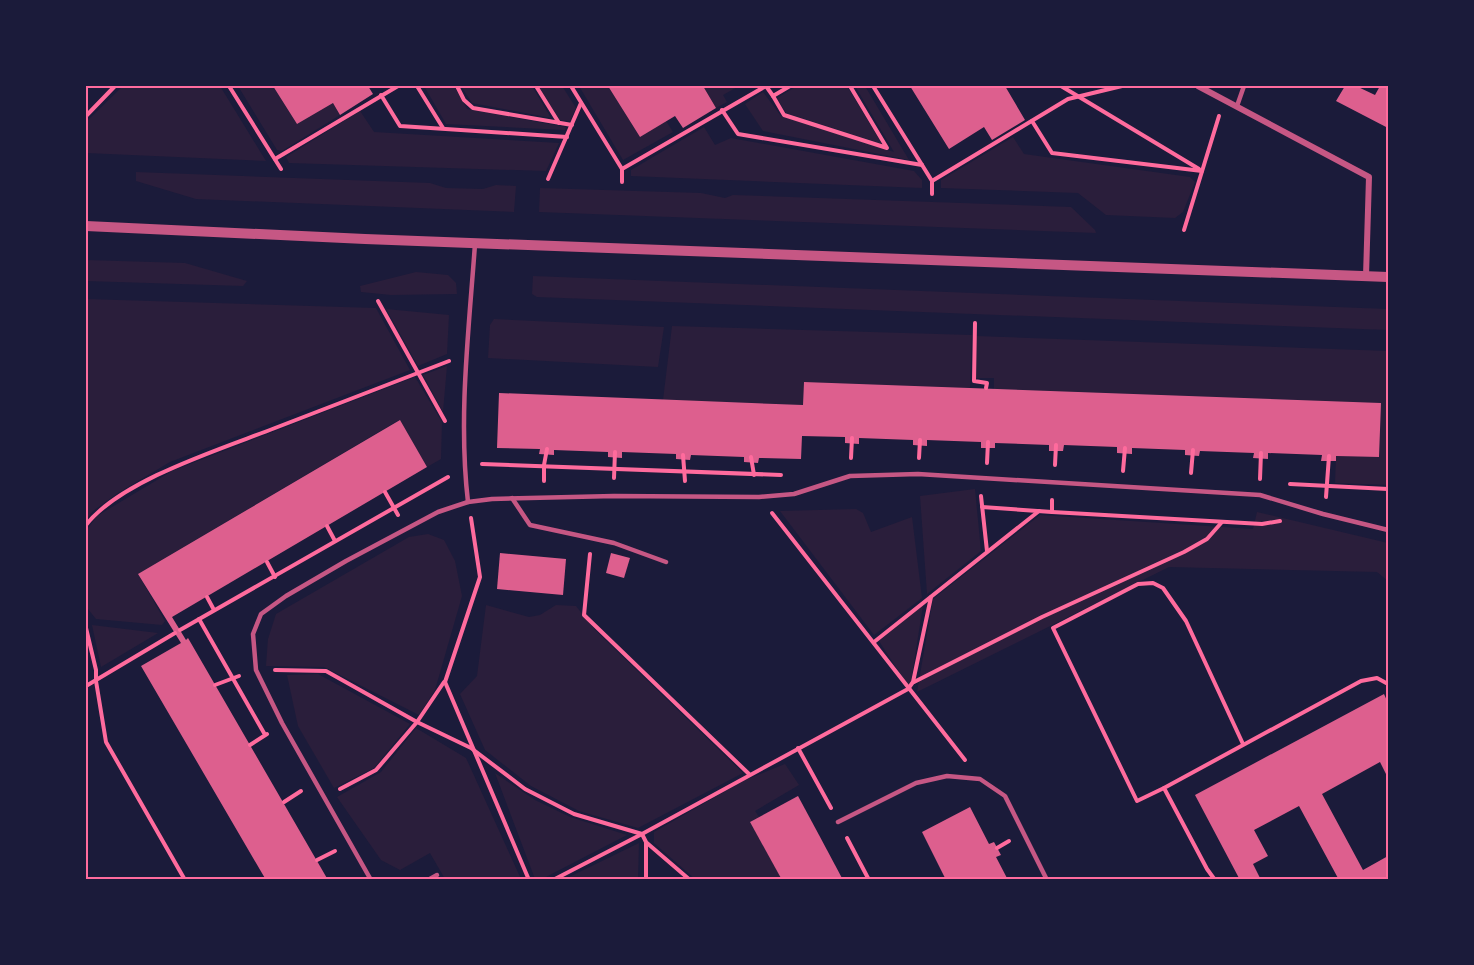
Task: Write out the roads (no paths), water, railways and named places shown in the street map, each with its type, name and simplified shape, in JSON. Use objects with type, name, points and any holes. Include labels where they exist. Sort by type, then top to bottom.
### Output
[{"type":"street","points":[[1198,86],[1369,177],[1366,276]]},
{"type":"street","points":[[86,226],[364,239],[475,241],[1389,277]]},
{"type":"lane","points":[[1237,106],[1244,86]]},
{"type":"lane","points":[[468,502],[464,455],[467,355],[475,241]]},
{"type":"lane","points":[[371,879],[282,723],[256,670],[253,634],[261,614],[296,590],[438,512],[468,502],[512,498],[759,497],[794,494],[850,476],[918,474],[1260,495],[1323,514],[1389,530]]},
{"type":"lane","points":[[512,498],[530,525],[614,543],[666,562]]},
{"type":"lane","points":[[838,822],[916,783],[947,776],[980,779],[1005,796],[1047,879]]},
{"type":"lane","points":[[428,879],[437,875]]}]
